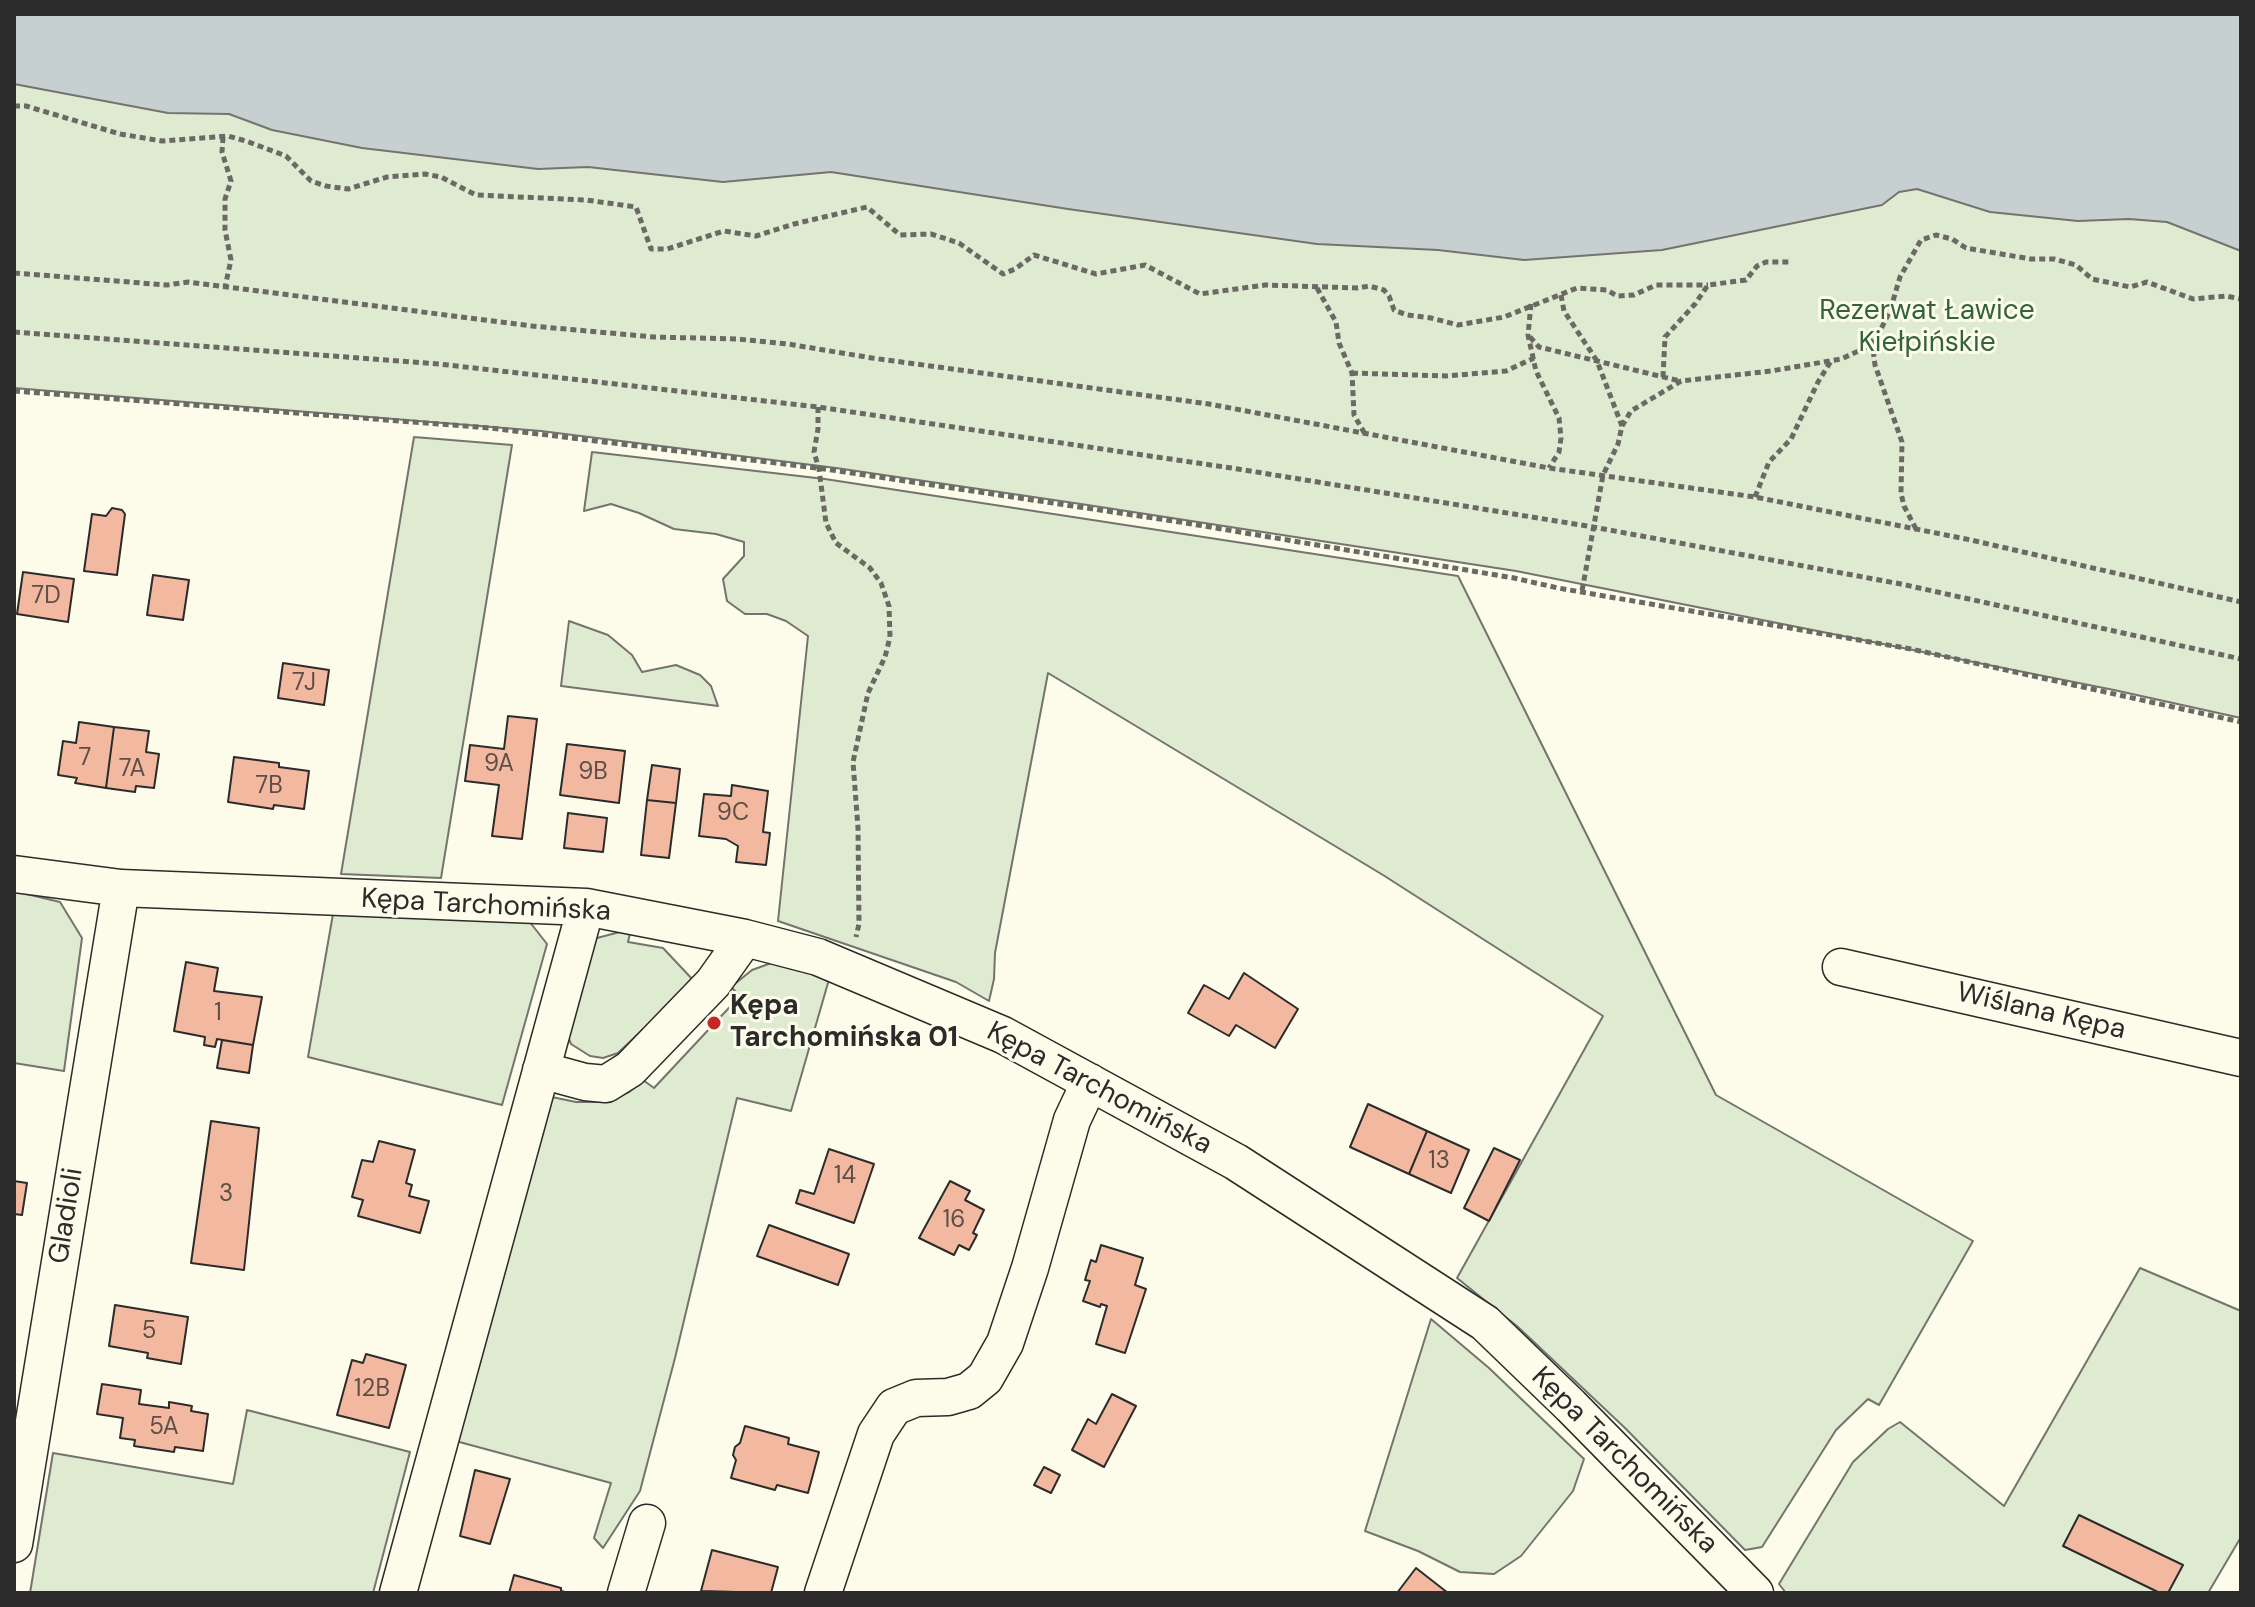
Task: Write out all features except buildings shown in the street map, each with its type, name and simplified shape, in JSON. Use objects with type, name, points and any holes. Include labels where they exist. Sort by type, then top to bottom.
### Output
[{"type":"street","name":"Kępa Tarchomińska","points":[[14,874],[121,888],[586,907],[745,938],[818,957],[1003,1035],[1236,1162],[1485,1323],[1755,1593]]},
{"type":"street","name":"Gladioli","points":[[14,1544],[121,888]]},
{"type":"street","points":[[398,1593],[586,907]]},
{"type":"street","points":[[541,1070],[585,1082],[606,1084],[630,1069],[713,983],[745,938]]},
{"type":"street","name":"Wiślana Kępa","points":[[1841,967],[2241,1058]]},
{"type":"street","points":[[823,1593],[876,1434],[894,1407],[916,1398],[948,1397],[969,1391],[985,1378],[1005,1343],[1072,1120],[1090,1082]]},
{"type":"street","points":[[626,1593],[647,1523]]},
{"type":"path","points":[[14,106],[39,110],[120,134],[162,141],[185,137],[223,137],[246,141],[286,156],[311,181],[326,186],[348,189],[387,177],[425,174],[441,177],[476,195],[586,200],[636,207],[651,249],[667,249],[724,231],[756,236],[867,207],[900,235],[931,234],[959,243],[1003,274],[1034,255],[1096,274],[1145,265],[1200,294],[1265,285],[1369,286],[1384,290],[1394,310],[1458,325],[1504,317],[1577,288],[1607,290],[1617,296],[1643,293],[1656,285],[1708,285],[1746,280],[1757,266],[1766,262],[1789,262]]},
{"type":"path","points":[[223,137],[222,152],[231,181],[225,199],[225,230],[231,260],[225,287]]},
{"type":"path","points":[[1528,335],[1539,347],[1681,381],[1841,359],[1867,347],[1872,341],[1890,311],[1900,277],[1921,240],[1936,235],[1952,239],[1966,248],[2031,259],[2054,259],[2076,265],[2092,279],[2130,287],[2147,282],[2193,299],[2226,296],[2241,299]]},
{"type":"path","points":[[14,273],[167,285],[188,282],[532,326],[654,337],[788,344],[1209,404],[1549,468],[1755,497],[2241,602]]},
{"type":"path","points":[[1663,377],[1665,337],[1708,285]]},
{"type":"path","points":[[1317,287],[1336,322],[1339,343],[1352,373],[1354,415],[1365,434]]},
{"type":"path","points":[[1561,295],[1564,311],[1597,361],[1622,426]]},
{"type":"path","points":[[1531,304],[1528,335],[1536,371],[1559,418],[1559,452],[1549,468]]},
{"type":"path","points":[[14,332],[439,364],[818,407],[1222,467],[1593,527],[1901,584],[2241,659]]},
{"type":"path","points":[[1872,341],[1875,365],[1902,442],[1901,493],[1916,530]]},
{"type":"path","points":[[1352,373],[1446,376],[1506,371],[1534,358]]},
{"type":"path","points":[[1755,497],[1769,462],[1791,439],[1831,360]]},
{"type":"path","points":[[1582,591],[1603,475],[1618,444],[1622,426],[1631,411],[1681,381]]},
{"type":"path","points":[[14,391],[490,428],[819,469],[1180,522],[1911,649],[2241,722]]},
{"type":"path","points":[[818,407],[814,452],[826,523],[836,543],[870,568],[881,583],[889,606],[890,637],[885,657],[868,693],[853,762],[858,828],[859,924],[850,971]]},
{"type":"green space","name":"Rezerwat Ławice Kiełpińskie","points":[[14,14],[2241,14],[2241,718],[1516,571],[1081,504],[836,468],[541,431],[14,388]]},
{"type":"green space","points":[[414,437],[512,445],[441,878],[341,874]]},
{"type":"green space","points":[[592,452],[825,479],[1458,576],[1716,1095],[1973,1241],[1879,1405],[1868,1399],[1836,1430],[1762,1547],[1745,1550],[1625,1428],[1518,1327],[1457,1278],[1603,1016],[1383,875],[1048,673],[995,953],[989,1001],[956,982],[778,921],[808,636],[786,621],[767,614],[745,614],[727,601],[723,579],[744,556],[744,542],[716,534],[674,529],[611,504],[584,511]]},
{"type":"green space","points":[[569,621],[608,635],[632,655],[642,672],[676,665],[700,675],[711,686],[718,706],[561,686]]},
{"type":"green space","points":[[14,891],[60,902],[82,938],[64,1071],[14,1063]]},
{"type":"green space","points":[[333,914],[529,921],[547,944],[502,1105],[308,1057]]},
{"type":"green space","points":[[631,929],[628,942],[663,948],[694,981],[618,1053],[603,1058],[590,1056],[571,1044],[566,1032],[585,947],[597,938]]},
{"type":"green space","points":[[774,962],[830,976],[791,1111],[737,1098],[640,1491],[603,1548],[594,1538],[611,1483],[452,1440],[547,1096],[576,1102],[606,1102],[629,1092],[643,1080],[654,1088],[740,996],[731,987],[752,970]]},
{"type":"green space","points":[[2140,1268],[2241,1311],[2241,1537],[2208,1593],[1786,1593],[1779,1584],[1853,1462],[1888,1429],[1900,1422],[2004,1506]]},
{"type":"green space","points":[[1431,1319],[1489,1368],[1584,1459],[1573,1491],[1521,1556],[1494,1574],[1460,1572],[1418,1551],[1365,1531]]},
{"type":"green space","points":[[247,1410],[410,1452],[373,1593],[30,1593],[53,1453],[233,1484]]},
{"type":"shaded area","points":[[14,14],[2241,14],[2241,251],[2167,222],[2129,219],[2078,221],[1990,212],[1917,189],[1899,192],[1882,205],[1662,250],[1524,260],[1438,250],[1317,244],[831,172],[723,182],[588,167],[538,169],[362,148],[272,130],[229,114],[168,113],[14,84]]},
{"type":"place","name":"Kępa Tarchomińska 01","points":[[714,1023]]}]
